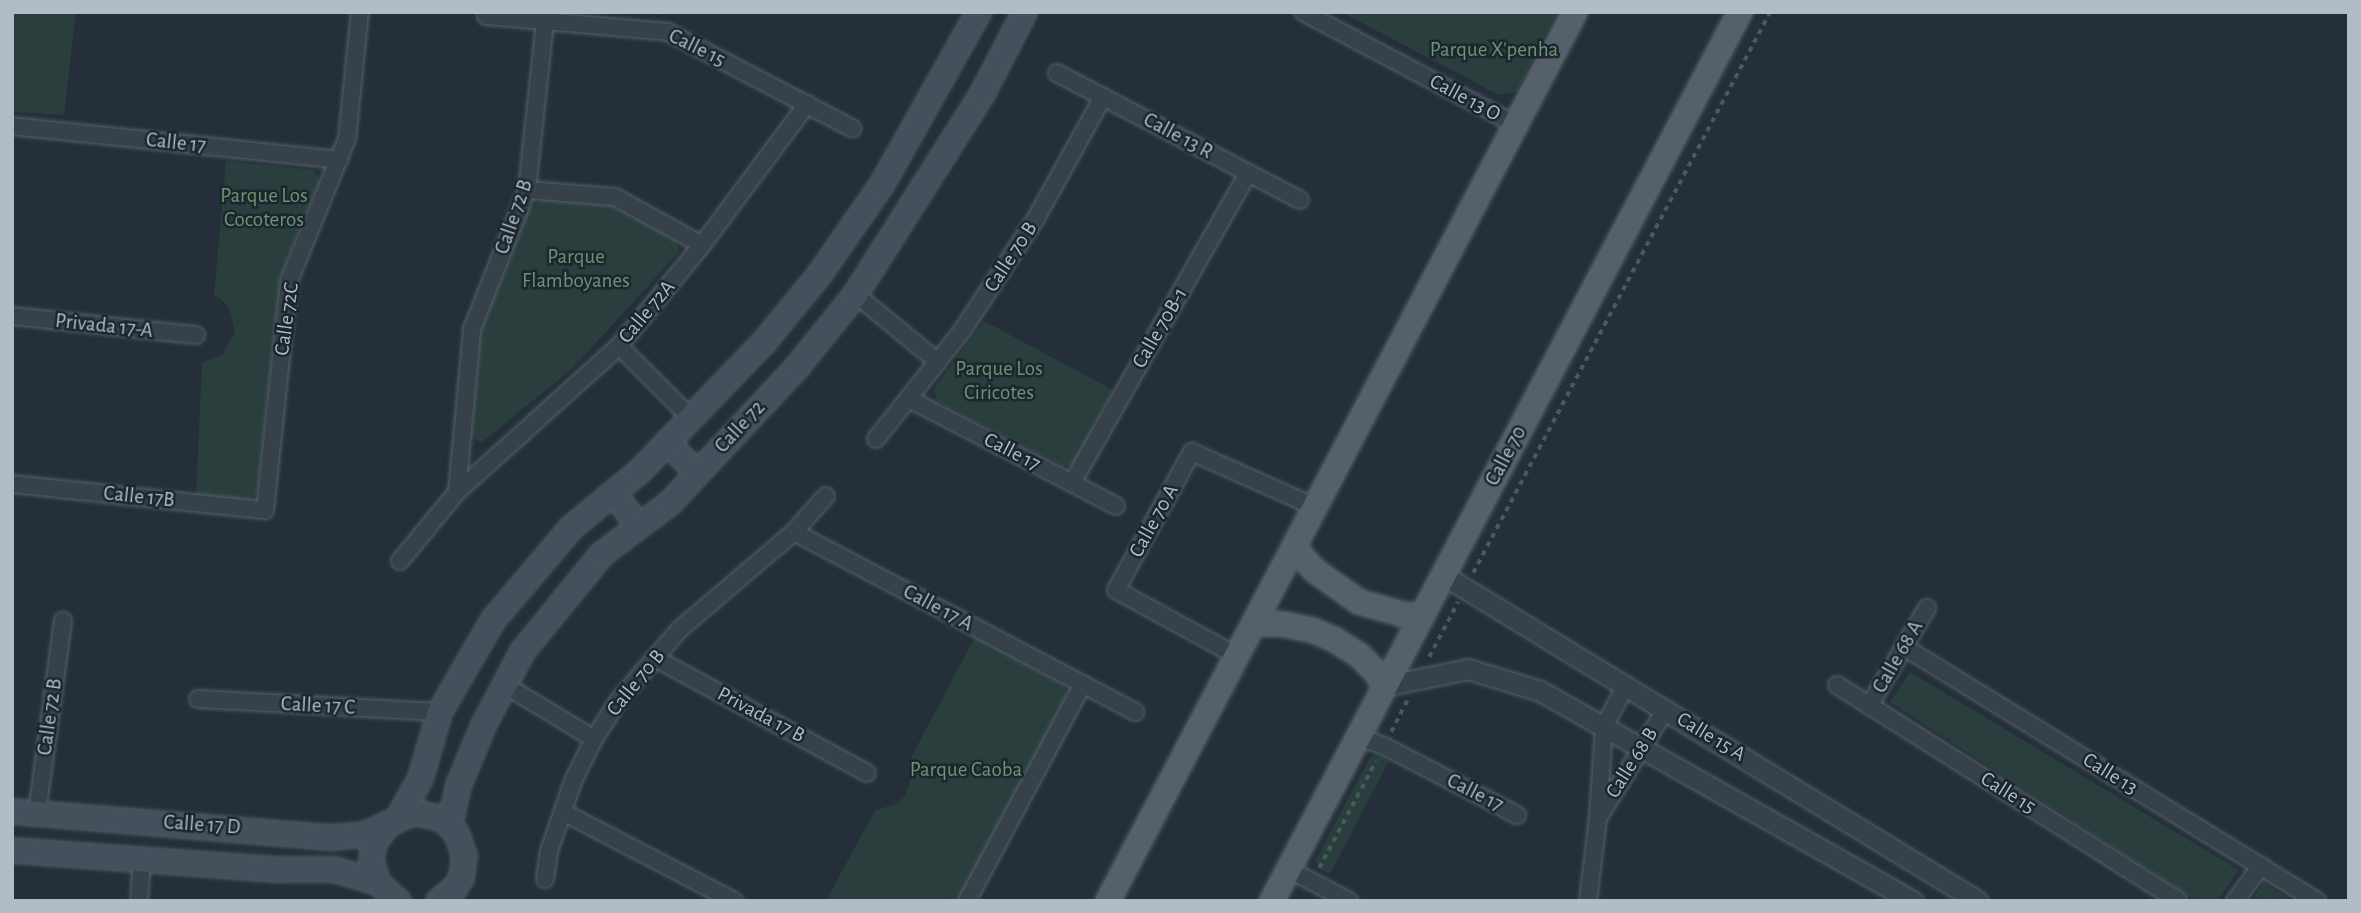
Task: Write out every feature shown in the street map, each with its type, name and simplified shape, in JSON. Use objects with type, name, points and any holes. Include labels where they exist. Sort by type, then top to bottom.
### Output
[{"type":"main road","name":"Calle 72","points":[[388,895],[371,861],[372,850],[381,831],[393,820],[420,778],[439,712],[489,628],[571,527],[639,471],[780,322],[819,274],[882,183],[978,12]]},
{"type":"main road","name":"Calle 72","points":[[449,825],[457,785],[503,684],[522,651],[601,554],[669,503],[797,366],[855,295],[982,93],[1024,12]]},
{"type":"main road","points":[[1108,901],[1575,12]]},
{"type":"main road","name":"Calle 70","points":[[1279,898],[1288,869],[1740,12]]},
{"type":"main road","points":[[882,183],[901,190],[908,209]]},
{"type":"main road","points":[[667,442],[697,473]]},
{"type":"main road","points":[[613,493],[638,526]]},
{"type":"main road","points":[[1294,547],[1314,570],[1359,602],[1387,612],[1409,615],[1423,613]]},
{"type":"main road","points":[[1254,624],[1282,624],[1312,630],[1335,640],[1359,655],[1377,672],[1384,686]]},
{"type":"main road","points":[[489,628],[522,651]]},
{"type":"main road","name":"Calle 17 D","points":[[12,811],[331,836],[364,834],[408,814],[430,814],[449,825]]},
{"type":"main road","points":[[438,901],[455,887],[464,866],[461,844],[449,825]]},
{"type":"main road","name":"Calle 17 D","points":[[12,850],[279,869],[333,869],[388,895]]},
{"type":"street","name":"Calle 72C","points":[[265,510],[289,281],[347,139],[360,12]]},
{"type":"street","name":"Calle 13 O","points":[[1303,12],[1516,125]]},
{"type":"street","name":"Calle 15","points":[[486,16],[668,32],[852,128]]},
{"type":"street","name":"Calle 72 B","points":[[457,492],[472,329],[527,190],[545,21]]},
{"type":"street","name":"Calle 13 R","points":[[1057,72],[1300,200]]},
{"type":"street","name":"Calle 70 B","points":[[877,439],[962,331],[1035,220],[1103,97]]},
{"type":"street","name":"Calle 72A","points":[[400,561],[457,492],[619,346],[702,245],[807,104]]},
{"type":"street","name":"Calle 17","points":[[12,126],[339,160]]},
{"type":"street","name":"Calle 70B-1","points":[[1072,483],[1248,173]]},
{"type":"street","points":[[527,190],[615,197],[702,245]]},
{"type":"street","points":[[855,295],[938,362]]},
{"type":"street","name":"Privada 17-A","points":[[12,316],[196,335]]},
{"type":"street","points":[[619,346],[690,417]]},
{"type":"street","name":"Calle 17","points":[[909,399],[1116,506]]},
{"type":"street","name":"Calle 70 A","points":[[1237,656],[1116,590],[1192,452],[1315,507]]},
{"type":"street","name":"Calle 17B","points":[[12,484],[265,510]]},
{"type":"street","name":"Calle 70 B","points":[[545,879],[549,851],[563,812],[594,739],[618,701],[680,629],[794,532],[826,496]]},
{"type":"street","name":"Calle 17 A","points":[[794,532],[1135,712]]},
{"type":"street","name":"Calle 15 A","points":[[1443,575],[1978,901]]},
{"type":"street","name":"Calle 68 A","points":[[1869,706],[1927,608]]},
{"type":"street","name":"Calle 72 B","points":[[37,813],[63,621]]},
{"type":"street","name":"Calle 13","points":[[1904,647],[2317,901]]},
{"type":"street","name":"Privada 17 B","points":[[655,658],[867,773]]},
{"type":"street","name":"Calle 15 A","points":[[1384,686],[1468,669],[1540,691],[1913,901]]},
{"type":"street","points":[[503,684],[594,739]]},
{"type":"street","points":[[967,901],[1083,684]]},
{"type":"street","name":"Calle 68 B","points":[[1588,901],[1598,817],[1604,727],[1626,685]]},
{"type":"street","name":"Calle 15","points":[[1837,685],[2179,901]]},
{"type":"street","name":"Calle 17 C","points":[[198,699],[439,712]]},
{"type":"street","name":"Calle 68 B","points":[[1598,817],[1666,709]]},
{"type":"street","name":"Calle 17","points":[[1357,737],[1384,746],[1517,815]]},
{"type":"street","points":[[563,812],[734,901]]},
{"type":"street","points":[[139,901],[142,859]]},
{"type":"street","points":[[2235,901],[2261,866]]},
{"type":"street","points":[[1288,869],[1349,901]]},
{"type":"path","points":[[1465,588],[1770,12]]},
{"type":"green space","points":[[12,12],[76,12],[64,115],[12,112]]},
{"type":"green space","name":"Parque X'penha","points":[[1341,12],[1558,12],[1516,92],[1499,95]]},
{"type":"green space","name":"Parque Los Cocoteros","points":[[226,161],[314,170],[320,180],[280,277],[257,494],[248,500],[196,495],[202,363],[223,354],[235,332],[229,308],[220,298],[214,296]]},
{"type":"green space","name":"Parque Flamboyanes","points":[[542,199],[614,206],[677,240],[679,252],[572,369],[481,443],[471,437],[481,328],[530,207]]},
{"type":"green space","name":"Parque Los Ciricotes","points":[[984,321],[1113,390],[1075,464],[1064,467],[937,401],[933,390]]},
{"type":"green space","name":"Parque Caoba","points":[[975,637],[1064,685],[1067,696],[959,901],[826,901],[875,810],[897,804],[905,796],[911,778],[908,763]]},
{"type":"green space","points":[[1910,672],[2239,870],[2218,901],[2196,901],[1890,702]]},
{"type":"green space","points":[[1377,754],[1389,761],[1330,874],[1318,868],[1315,861],[1370,757]]},
{"type":"green space","points":[[2264,883],[2293,901],[2251,901]]}]
